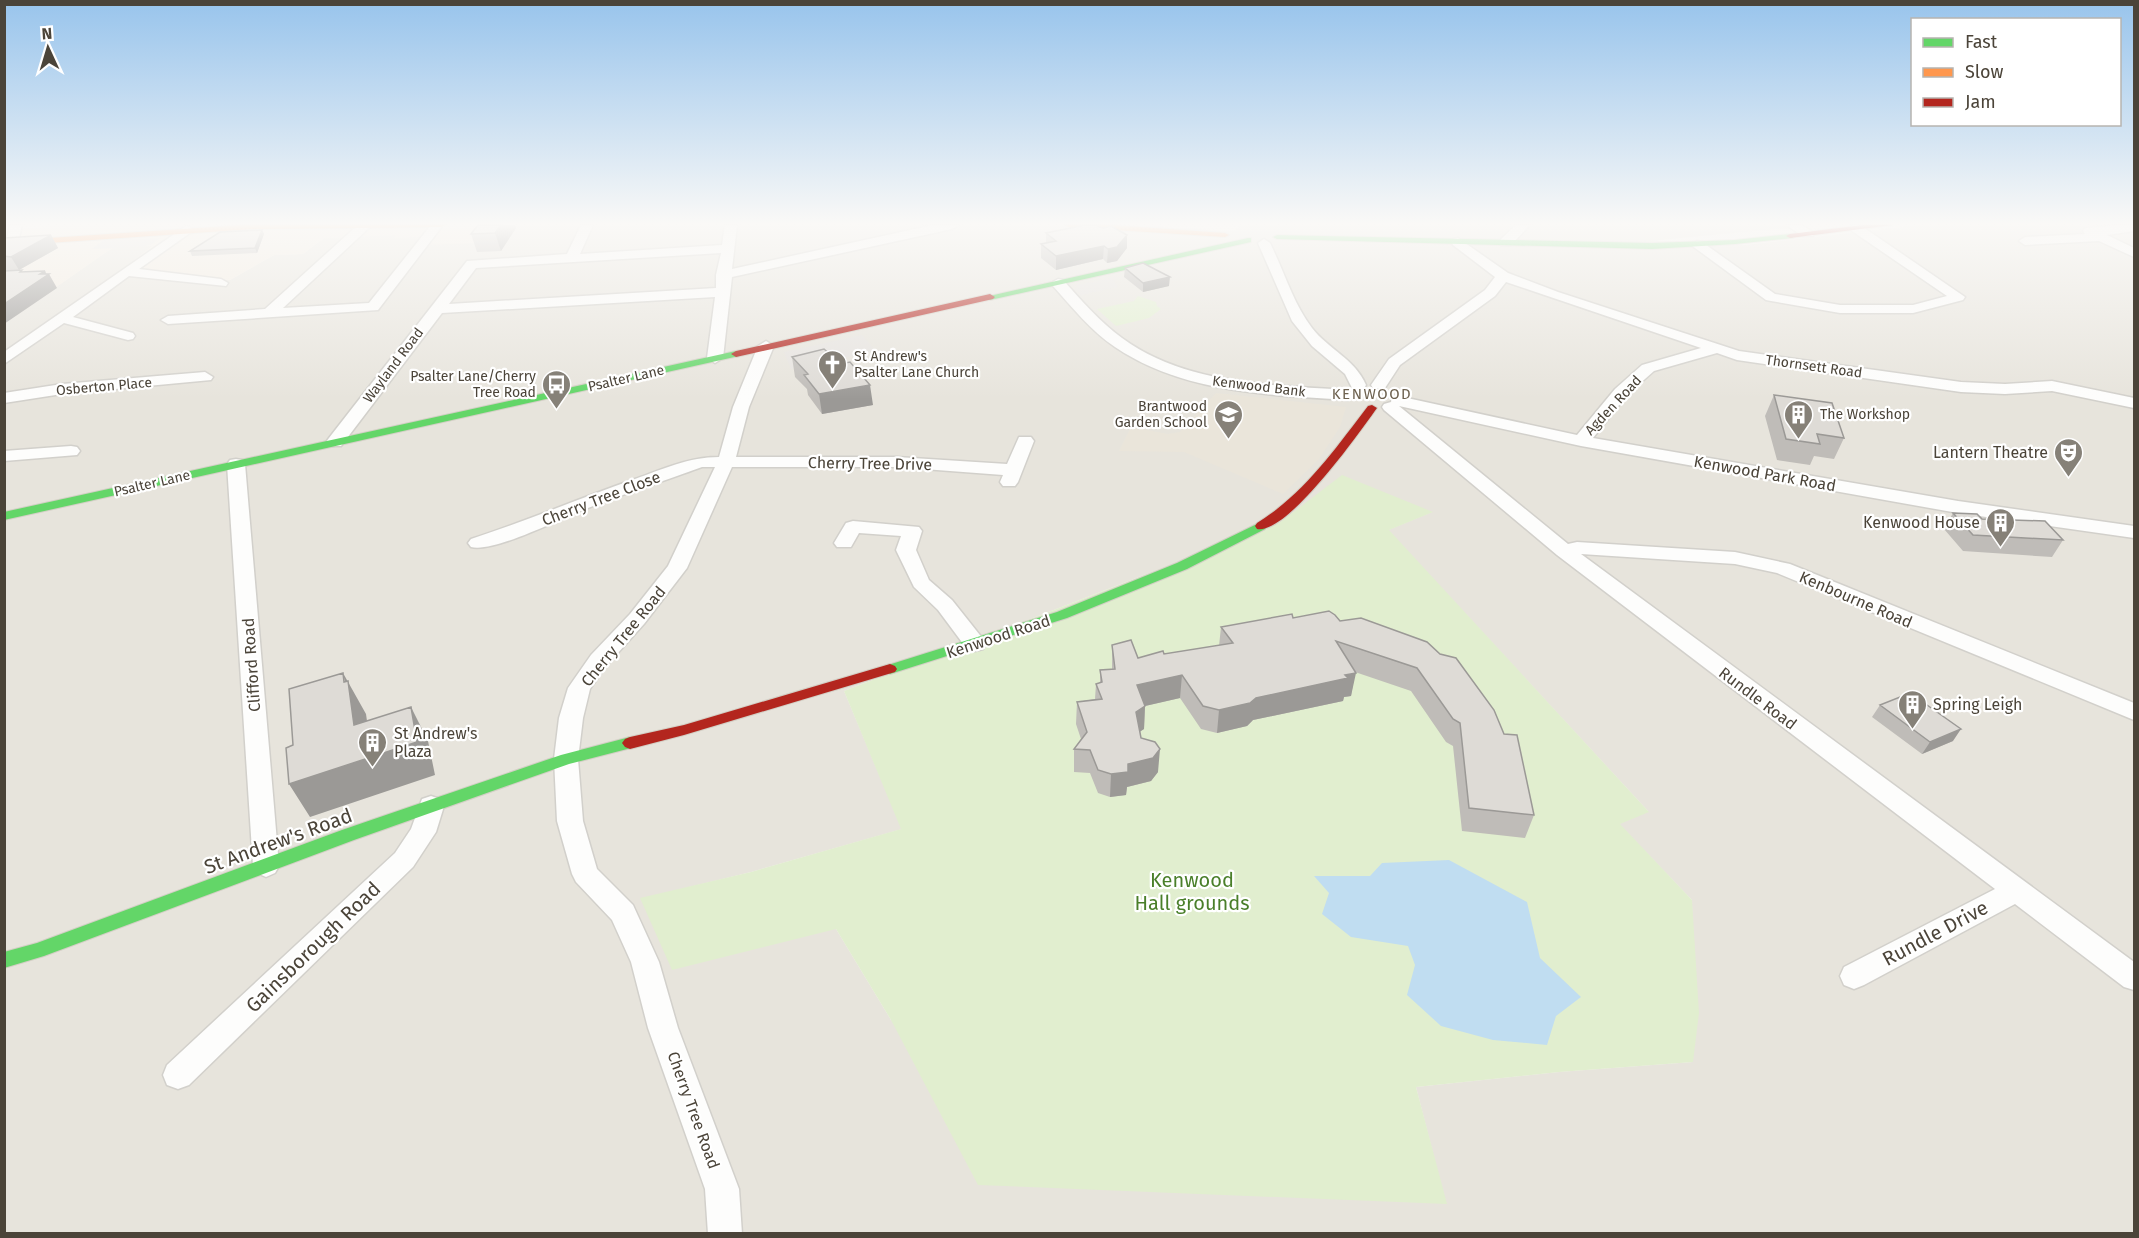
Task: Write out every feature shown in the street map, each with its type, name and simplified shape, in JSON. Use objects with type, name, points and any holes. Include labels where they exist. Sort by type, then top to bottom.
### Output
[{"type":"street","points":[[4,359],[111,283]]},
{"type":"street","points":[[270,314],[304,283]]},
{"type":"street","points":[[168,320],[373,307],[392,283]]},
{"type":"street","name":"Wayland Road","points":[[335,442],[457,283]]},
{"type":"street","points":[[715,358],[723,283]]},
{"type":"street","name":"Psalter Lane","points":[[4,516],[1058,283]]},
{"type":"street","name":"Kenwood Bank","points":[[1058,283],[1085,313],[1120,344],[1161,366],[1199,378],[1242,386],[1353,390],[1379,385]]},
{"type":"street","points":[[1283,283],[1288,300],[1308,333],[1331,356],[1354,373],[1353,390],[1356,403],[1387,405],[1396,393],[1379,385],[1394,362],[1490,293],[1498,283]]},
{"type":"street","name":"Thornsett Road","points":[[1521,283],[1715,349],[1756,358],[1961,387],[2005,389],[2052,386],[2134,403]]},
{"type":"street","points":[[1751,283],[1771,297],[1840,309],[1913,309],[1958,297],[1937,283]]},
{"type":"street","points":[[436,309],[723,292]]},
{"type":"street","points":[[62,318],[128,336]]},
{"type":"street","name":"Cherry Tree Road","points":[[725,1233],[722,1188],[663,1028],[645,962],[623,913],[585,874],[570,821],[566,759],[571,718],[579,688],[599,660],[677,568],[726,462],[741,407],[766,346]]},
{"type":"street","name":"Agden Road","points":[[1581,441],[1621,392],[1648,368],[1715,349]]},
{"type":"street","name":"Osberton Place","points":[[4,398],[62,389],[205,377]]},
{"type":"street","name":"Kenwood Park Road","points":[[1387,405],[1958,507],[2134,532]]},
{"type":"street","name":"Rundle Road","points":[[1387,405],[1564,551],[2134,978]]},
{"type":"street","name":"Kenwood Road","points":[[566,759],[684,730],[975,644],[1062,615],[1171,571],[1270,521],[1314,483],[1387,405]]},
{"type":"street","name":"Cherry Tree Drive","points":[[726,462],[897,462],[1011,476],[1024,441]]},
{"type":"street","points":[[4,456],[71,451]]},
{"type":"street","name":"Cherry Tree Close","points":[[478,543],[525,528],[571,508],[700,462],[726,462]]},
{"type":"street","name":"Clifford Road","points":[[236,464],[266,866]]},
{"type":"street","points":[[844,543],[853,526],[912,531],[906,550],[909,562],[921,583],[945,604],[975,644]]},
{"type":"street","name":"Kenbourne Road","points":[[1564,551],[1578,548],[1700,555],[1735,558],[1783,568],[2134,712]]},
{"type":"street","name":"St Andrew's Road","points":[[4,960],[38,951],[431,806],[566,759]]},
{"type":"street","name":"Gainsborough Road","points":[[178,1075],[404,860],[423,832],[431,806]]},
{"type":"street","name":"Rundle Drive","points":[[1854,976],[2016,891]]},
{"type":"shaded area","points":[[5,283],[62,283],[5,323]]},
{"type":"shaded area","points":[[62,283],[2134,283],[2134,1233],[5,1233],[4,323]],"holes":[[[1432,512],[1388,530],[1648,811],[1619,824],[1692,900],[1693,1062],[1559,1072],[1416,1087],[1446,1204],[891,1020],[836,929],[640,899],[751,872],[902,829],[844,691],[1279,523]]]},
{"type":"shaded area","points":[[1115,283],[1118,287],[1081,295],[1075,289],[1078,285]]},
{"type":"shaded area","points":[[862,335],[876,351],[791,369],[784,352]]},
{"type":"shaded area","name":"Brantwood Garden School","points":[[1216,393],[1346,407],[1340,427],[1319,459],[1283,494],[1184,452],[1119,451],[1131,427],[1168,434],[1180,432]]},
{"type":"green space","points":[[1138,296],[1156,302],[1161,309],[1149,318],[1116,326],[1097,309],[1134,301]]},
{"type":"green space","name":"Kenwood Hall grounds","points":[[1342,475],[1433,512],[1389,530],[1649,812],[1620,824],[1692,900],[1699,1013],[1693,1062],[1559,1072],[1416,1087],[1447,1204],[978,1185],[891,1020],[836,929],[672,970],[640,898],[751,872],[901,829],[844,691],[1279,523]]},
{"type":"water","points":[[1449,860],[1527,902],[1540,958],[1581,997],[1556,1016],[1547,1045],[1493,1040],[1441,1026],[1407,995],[1415,965],[1408,946],[1351,937],[1322,914],[1329,893],[1314,876],[1370,876],[1382,863]]},
{"type":"building","points":[[4,283],[36,283],[4,304]]},
{"type":"building","points":[[824,349],[841,364],[850,362],[870,385],[819,394],[804,375],[808,374],[792,357]]},
{"type":"building","points":[[1774,395],[1832,403],[1844,438],[1817,434],[1820,444],[1786,439]]},
{"type":"building","points":[[1953,513],[1977,514],[1982,519],[2045,521],[2063,540],[1973,535]]},
{"type":"building","points":[[1329,611],[1340,621],[1361,618],[1427,642],[1440,654],[1456,658],[1494,710],[1504,734],[1517,735],[1534,815],[1469,808],[1460,723],[1453,719],[1417,668],[1336,641],[1356,673],[1345,675],[1348,678],[1256,698],[1250,703],[1219,710],[1203,706],[1182,675],[1137,685],[1145,706],[1136,712],[1141,738],[1155,742],[1160,749],[1153,758],[1128,764],[1128,772],[1111,774],[1098,770],[1090,750],[1074,749],[1087,732],[1077,702],[1102,699],[1096,684],[1102,682],[1100,670],[1115,669],[1112,645],[1131,640],[1138,658],[1163,651],[1164,654],[1233,643],[1221,627],[1292,614],[1293,618]]},
{"type":"building","points":[[343,673],[344,682],[348,681],[354,725],[411,707],[417,742],[289,784],[286,748],[293,745],[289,689]]},
{"type":"building","points":[[1910,693],[1961,729],[1930,742],[1880,705]]},
{"type":"traffic: fast","points":[[990,297],[1054,283]]},
{"type":"traffic: fast","points":[[4,516],[736,354]]},
{"type":"traffic: fast","points":[[890,669],[1062,615],[1182,566],[1261,526]]},
{"type":"traffic: fast","points":[[4,960],[38,951],[348,835],[566,759],[630,743]]},
{"type":"traffic: jam","points":[[736,354],[990,297]]},
{"type":"traffic: jam","points":[[1261,526],[1278,516],[1308,489],[1372,408]]},
{"type":"traffic: jam","points":[[630,743],[684,730],[890,669]]},
{"type":"place","name":"St Andrew's Psalter Lane Church","points":[[833,390]]},
{"type":"place","name":"Psalter Lane/Cherry Tree Road","points":[[557,410]]},
{"type":"place","name":"Brantwood Garden School","points":[[1228,440]]},
{"type":"place","name":"The Workshop","points":[[1799,440]]},
{"type":"place","name":"Lantern Theatre","points":[[2069,478]]},
{"type":"place","name":"Kenwood House","points":[[2001,548]]},
{"type":"place","name":"Spring Leigh","points":[[1912,730]]},
{"type":"place","name":"St Andrew's Plaza","points":[[373,768]]},
{"type":"district","name":"KENWOOD","points":[[1372,394]]}]
